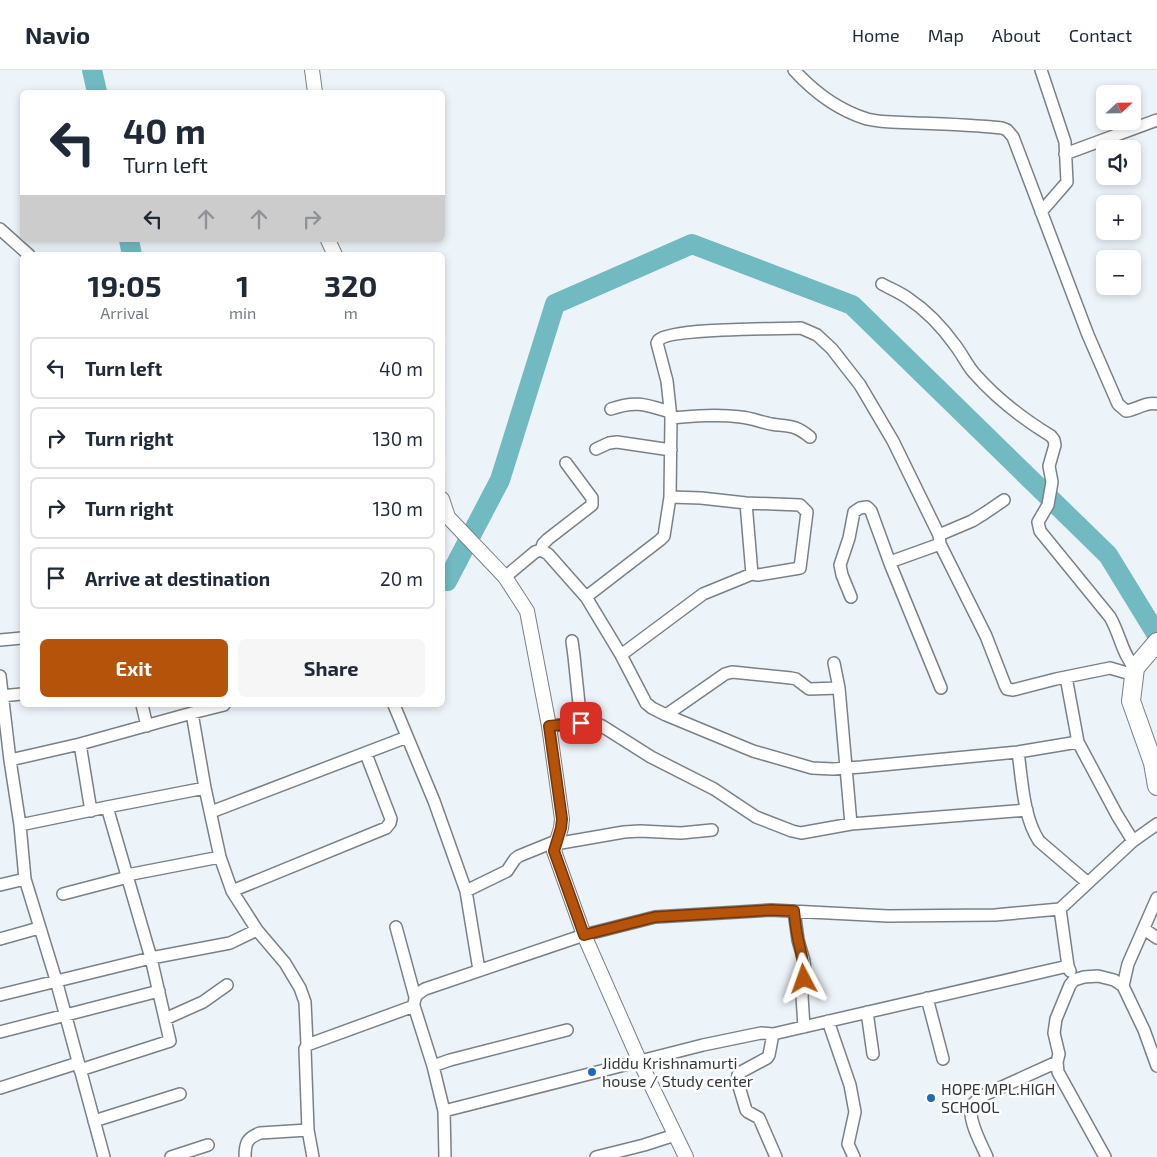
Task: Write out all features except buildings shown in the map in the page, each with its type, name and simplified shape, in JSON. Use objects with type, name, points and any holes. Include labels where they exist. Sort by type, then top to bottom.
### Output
[{"type":"main road","points":[[1157,642],[1135,670],[1131,701],[1153,764],[1157,786]]},
{"type":"street","points":[[312,70],[315,90]]},
{"type":"street","points":[[794,70],[808,86],[826,100],[870,120],[967,125],[1007,130],[1013,137],[1088,335],[1118,404],[1126,411],[1150,403],[1157,404]]},
{"type":"street","points":[[1041,70],[1065,142],[1067,182],[1041,212]]},
{"type":"street","points":[[1065,154],[1157,120]]},
{"type":"street","points":[[0,229],[26,252]]},
{"type":"street","points":[[882,284],[908,298],[926,311],[957,346],[971,369],[983,383],[1021,417],[1051,436],[1054,440],[1056,445],[1050,466],[1052,482],[1048,505],[1038,522],[1040,531],[1110,617],[1116,627],[1128,661],[1135,670]]},
{"type":"street","points":[[586,597],[664,536],[670,497],[671,415],[668,381],[657,343],[659,340],[662,337],[686,332],[801,328],[816,335],[832,349],[860,385],[893,441],[986,636],[1007,689],[1013,690],[1110,668],[1135,670]]},
{"type":"street","points":[[611,409],[623,405],[644,404],[671,415],[742,417],[772,424],[793,426],[810,437]]},
{"type":"street","points":[[596,449],[608,443],[618,442],[670,450]]},
{"type":"street","points":[[541,550],[548,538],[592,505],[593,502],[566,463]]},
{"type":"street","points":[[621,655],[703,594],[752,574],[758,575],[800,568],[807,512],[800,505],[670,497]]},
{"type":"street","points":[[890,562],[939,539],[986,513],[1004,500]]},
{"type":"street","points":[[746,503],[752,574]]},
{"type":"street","points":[[851,597],[840,565],[849,538],[853,515],[856,510],[867,507],[871,511],[941,688]]},
{"type":"street","points":[[446,517],[501,573],[527,611],[549,726],[562,819],[554,851],[584,935],[640,1062],[686,1157]]},
{"type":"street","points":[[501,573],[535,552],[541,550],[548,554],[586,597],[621,655],[646,703],[652,708],[754,751],[812,768],[847,768],[1018,752],[1078,742]]},
{"type":"street","points":[[0,640],[20,638]]},
{"type":"street","points":[[572,641],[581,723]]},
{"type":"street","points":[[834,663],[839,688],[851,824]]},
{"type":"street","points":[[666,715],[725,674],[732,672],[796,679],[809,689],[839,688]]},
{"type":"street","points":[[0,676],[1,696],[20,825],[25,879],[56,980],[104,1157]]},
{"type":"street","points":[[1066,677],[1078,742],[1133,841]]},
{"type":"street","points":[[1,696],[20,694]]},
{"type":"street","points":[[142,707],[147,726]]},
{"type":"street","points":[[10,760],[80,744],[216,707]]},
{"type":"street","points":[[395,707],[434,801],[466,891],[479,970]]},
{"type":"street","points":[[192,713],[205,788],[220,857],[232,891],[257,930],[285,963],[300,988],[305,1002],[308,1130],[313,1157]]},
{"type":"street","points":[[549,726],[593,722],[611,730],[651,756],[714,789],[756,818],[801,833],[851,824],[1026,810]]},
{"type":"street","points":[[211,812],[407,737]]},
{"type":"street","points":[[80,744],[91,811]]},
{"type":"street","points":[[1018,752],[1026,810],[1034,835],[1038,841],[1088,883]]},
{"type":"street","points":[[232,891],[386,828],[391,819],[366,754]]},
{"type":"street","points":[[20,825],[205,788]]},
{"type":"street","points":[[0,1088],[170,1041],[151,958],[107,808]]},
{"type":"street","points":[[307,1045],[414,1001],[417,994],[425,989],[584,935],[655,917],[771,910],[888,916],[985,915],[1060,909],[1133,841],[1157,824]]},
{"type":"street","points":[[466,891],[507,871],[519,856],[556,843],[624,832],[681,833],[712,830]]},
{"type":"street","points":[[63,894],[127,876],[220,857]]},
{"type":"street","points":[[0,885],[25,879]]},
{"type":"street","points":[[1123,986],[1128,964],[1157,898]]},
{"type":"street","points":[[1060,909],[1068,966],[1074,980]]},
{"type":"street","points":[[794,911],[805,971],[802,996],[804,1027]]},
{"type":"street","points":[[396,927],[444,1111],[445,1157]]},
{"type":"street","points":[[0,939],[39,928]]},
{"type":"street","points":[[0,995],[151,958],[230,943],[257,930]]},
{"type":"street","points":[[1144,930],[1157,938]]},
{"type":"street","points":[[444,1111],[703,1045],[761,1033],[773,1034],[1068,966]]},
{"type":"street","points":[[1106,1157],[1058,1072],[1058,1054],[1054,1033],[1056,1019],[1070,985],[1074,980],[1098,976],[1114,980],[1123,986],[1144,1030],[1157,1066]]},
{"type":"street","points":[[165,1019],[203,1002],[227,985]]},
{"type":"street","points":[[0,1032],[158,991]]},
{"type":"street","points":[[927,998],[942,1059]]},
{"type":"street","points":[[867,1012],[873,1054]]},
{"type":"street","points":[[828,1021],[850,1085],[855,1112],[848,1144],[854,1157]]},
{"type":"street","points":[[433,1066],[567,1030]]},
{"type":"street","points":[[773,1034],[768,1058],[741,1072],[737,1080],[746,1110],[759,1118],[776,1157]]},
{"type":"street","points":[[987,1157],[972,1122],[971,1111],[973,1104],[982,1096],[1057,1062]]},
{"type":"street","points":[[94,1121],[180,1094]]},
{"type":"street","points":[[245,1157],[245,1148],[248,1140],[260,1133],[308,1130]]},
{"type":"street","points":[[596,1157],[675,1135]]},
{"type":"street","points":[[171,1157],[208,1145]]},
{"type":"waterway","points":[[92,70],[97,90]]},
{"type":"waterway","points":[[129,242],[131,252]]},
{"type":"waterway","points":[[445,581],[447,581],[500,480],[555,304],[692,244],[852,305],[1108,555],[1157,635]]},
{"type":"place","name":"Jiddu Krishnamurti house / Study center","points":[[592,1072]]},
{"type":"place","name":"HOPE MPL.HIGH SCHOOL","points":[[931,1098]]},
{"type":"route","points":[[581,723],[549,726],[562,819],[554,851],[584,935],[655,917],[771,910],[794,911],[798,940],[804,961],[804,979]]}]
